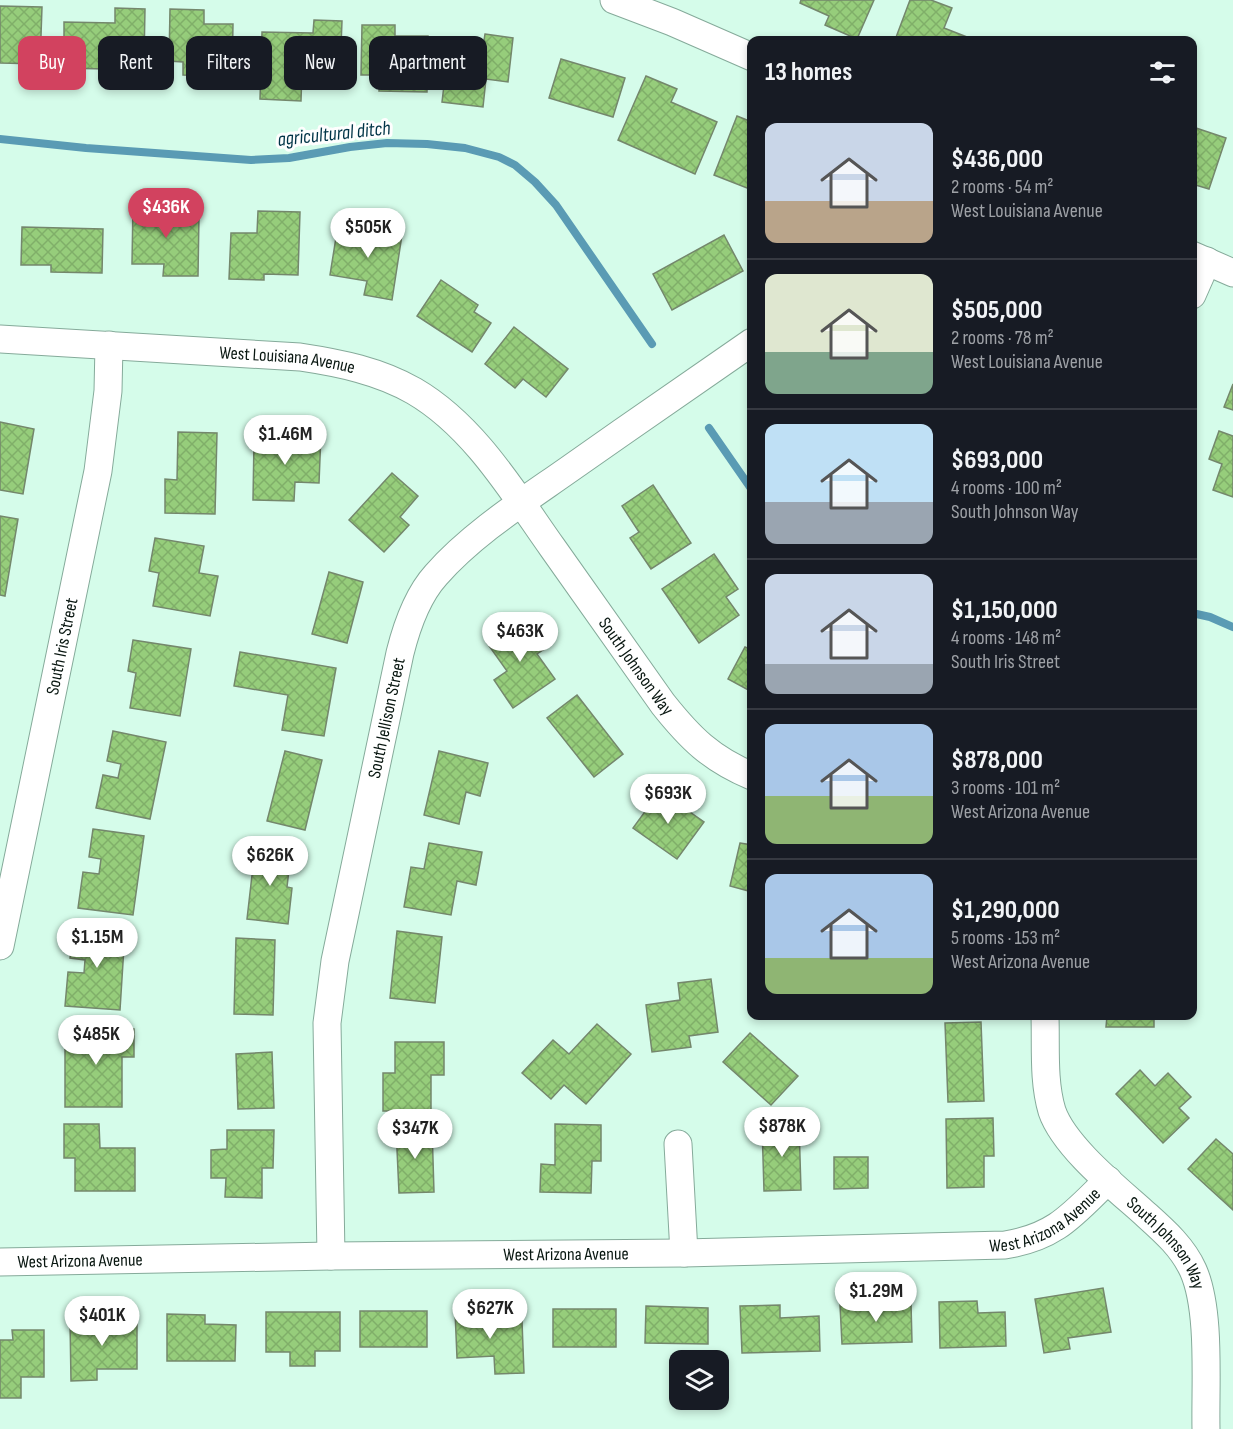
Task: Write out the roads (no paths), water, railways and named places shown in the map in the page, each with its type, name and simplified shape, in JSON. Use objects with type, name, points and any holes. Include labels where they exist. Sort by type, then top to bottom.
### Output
[{"type":"street","points":[[614,0],[747,55]]},
{"type":"street","points":[[1200,258],[1233,273]]},
{"type":"street","name":"West Louisiana Avenue","points":[[0,339],[300,357],[345,364],[368,371],[413,390],[452,420],[479,449],[521,503]]},
{"type":"street","name":"South Iris Street","points":[[0,946],[98,471],[108,391],[108,345]]},
{"type":"street","name":"South Jellison Street","points":[[331,1256],[326,1072],[329,1000],[335,961],[402,645],[419,600],[435,576],[471,543],[521,503],[747,345]]},
{"type":"street","name":"South Johnson Way","points":[[521,503],[663,704],[684,730],[715,758],[747,774]]},
{"type":"street","name":"South Johnson Way","points":[[1045,1020],[1049,1100],[1053,1113],[1069,1140],[1108,1180],[1169,1235],[1184,1253],[1195,1273],[1204,1325],[1206,1429]]},
{"type":"street","points":[[678,1144],[684,1253]]},
{"type":"street","name":"West Arizona Avenue","points":[[0,1262],[684,1253],[976,1246],[1019,1242],[1043,1235],[1058,1227],[1108,1180]]},
{"type":"waterway","name":"agricultural ditch","points":[[0,139],[251,160],[289,158],[387,143],[465,148],[499,157],[515,165],[556,205],[652,344]]},
{"type":"waterway","name":"agricultural ditch","points":[[709,428],[747,483]]},
{"type":"waterway","name":"agricultural ditch","points":[[1197,614],[1233,627]]}]
